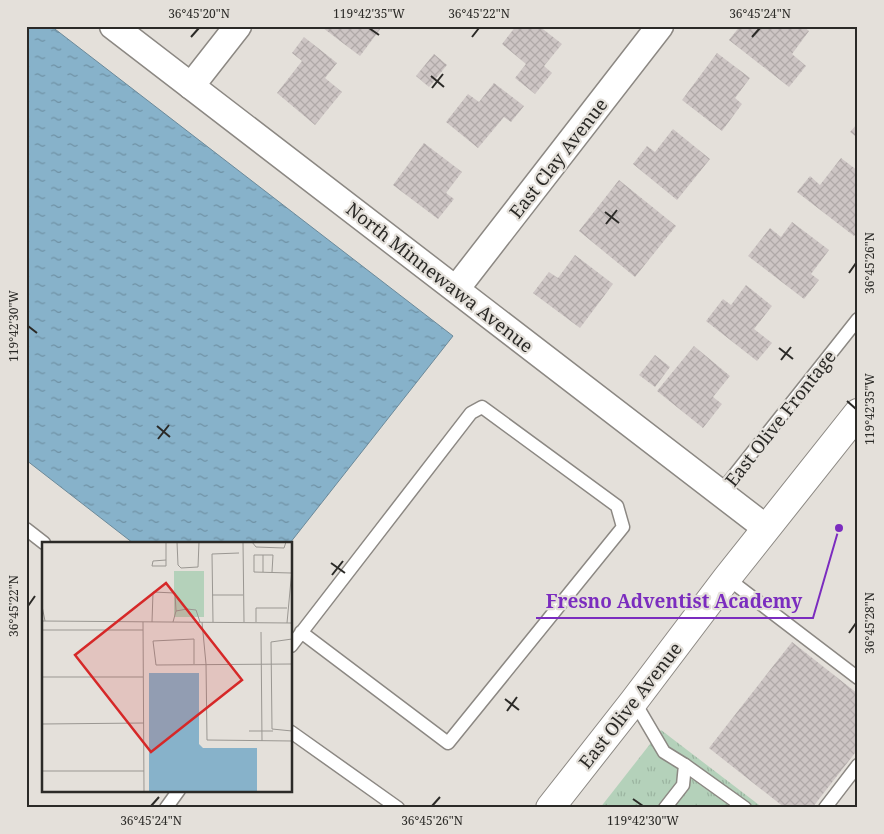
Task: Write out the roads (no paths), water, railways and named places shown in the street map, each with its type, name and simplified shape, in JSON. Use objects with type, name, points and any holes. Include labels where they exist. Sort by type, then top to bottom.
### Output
[{"type":"main road","name":"East Olive Avenue","points":[[550,808],[727,578],[858,413]]},
{"type":"street","name":"North Minnewawa Avenue","points":[[113,26],[766,528]]},
{"type":"street","points":[[191,86],[238,26]]},
{"type":"street","name":"East Clay Avenue","points":[[456,289],[660,26]]},
{"type":"lane","name":"East Olive Frontage","points":[[720,493],[858,319]]},
{"type":"lane","points":[[292,645],[301,632],[471,413],[482,407],[617,506],[623,527],[448,743],[301,632]]},
{"type":"lane","points":[[26,529],[43,542]]},
{"type":"lane","points":[[727,578],[858,678]]},
{"type":"lane","points":[[634,701],[664,752],[745,808]]},
{"type":"lane","points":[[292,733],[398,808]]},
{"type":"lane","points":[[665,808],[682,786],[685,765]]},
{"type":"lane","points":[[825,808],[858,765]]},
{"type":"lane","points":[[166,808],[178,792]]},
{"type":"water","points":[[26,26],[51,26],[453,336],[291,542],[132,542],[26,460]]},
{"type":"place","name":"Fresno Adventist Academy","points":[[839,528]]}]
